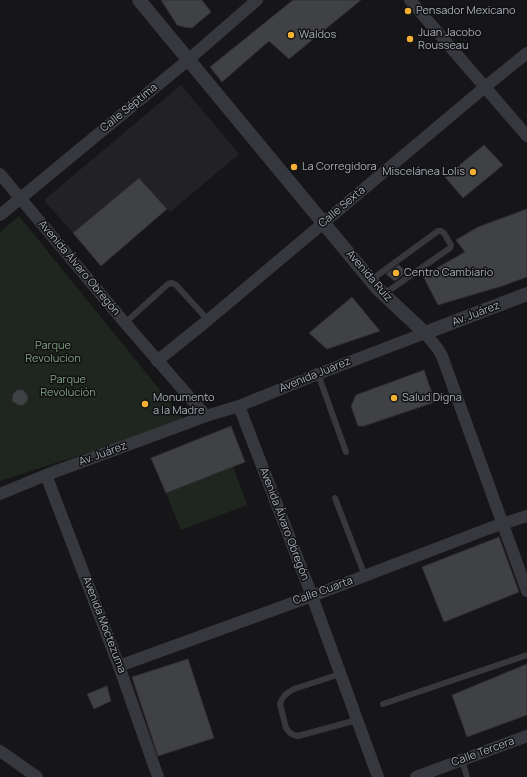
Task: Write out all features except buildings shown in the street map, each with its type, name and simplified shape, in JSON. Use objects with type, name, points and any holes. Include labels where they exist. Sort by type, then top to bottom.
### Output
[{"type":"street","name":"Avenida Ruíz","points":[[139,0],[371,280],[438,349],[442,356],[527,591]]},
{"type":"street","name":"Calle Séptima","points":[[0,215],[188,60],[257,0]]},
{"type":"street","points":[[410,0],[527,136]]},
{"type":"street","name":"Calle Sexta","points":[[157,361],[527,53]]},
{"type":"street","name":"Avenida Álvaro Obregón","points":[[0,174],[157,361],[206,416]]},
{"type":"street","name":"Av. Juárez","points":[[424,333],[527,294]]},
{"type":"street","name":"Avenida Juárez","points":[[206,416],[240,406],[424,333]]},
{"type":"street","name":"Avenida Álvaro Obregón","points":[[240,406],[312,596],[378,777]]},
{"type":"street","name":"Av. Juárez","points":[[0,494],[46,475],[206,416]]},
{"type":"street","name":"Avenida Moctezuma","points":[[46,475],[119,666],[158,777]]},
{"type":"street","name":"Calle Cuarta","points":[[119,666],[312,596],[490,528],[527,516]]},
{"type":"street","name":"Calle Tercera","points":[[416,777],[527,736]]},
{"type":"street","points":[[2,755],[37,777]]},
{"type":"lane","points":[[371,280],[438,231],[444,233],[451,245],[450,248],[384,294]]},
{"type":"lane","points":[[125,323],[168,284],[172,283],[176,285],[208,320]]},
{"type":"lane","points":[[318,374],[346,452]]},
{"type":"lane","points":[[335,498],[365,576]]},
{"type":"lane","points":[[383,704],[527,655]]},
{"type":"lane","points":[[340,674],[294,690],[285,695],[280,704],[286,728],[290,733],[298,736],[357,720]]},
{"type":"lane","points":[[462,760],[467,777]]},
{"type":"shaded area","points":[[181,85],[239,154],[170,212],[139,178],[73,233],[44,200]]},
{"type":"green space","name":"Parque Revolucion","points":[[19,216],[185,421],[0,481],[0,232]]},
{"type":"green space","points":[[233,466],[247,505],[181,530],[166,493]]},
{"type":"place","name":"Pensador Mexicano","points":[[408,11]]},
{"type":"place","name":"Waldos","points":[[291,35]]},
{"type":"place","name":"Juan Jacobo Rousseau","points":[[410,39]]},
{"type":"place","name":"La Corregidora","points":[[294,167]]},
{"type":"place","name":"Miscelánea Lolis","points":[[473,172]]},
{"type":"place","name":"Centro Cambiario","points":[[396,273]]},
{"type":"place","name":"Salud Digna","points":[[394,398]]},
{"type":"place","name":"Monumento a la Madre","points":[[145,404]]},
{"type":"park label","name":"Parque Revolución","points":[[68,386]]}]
